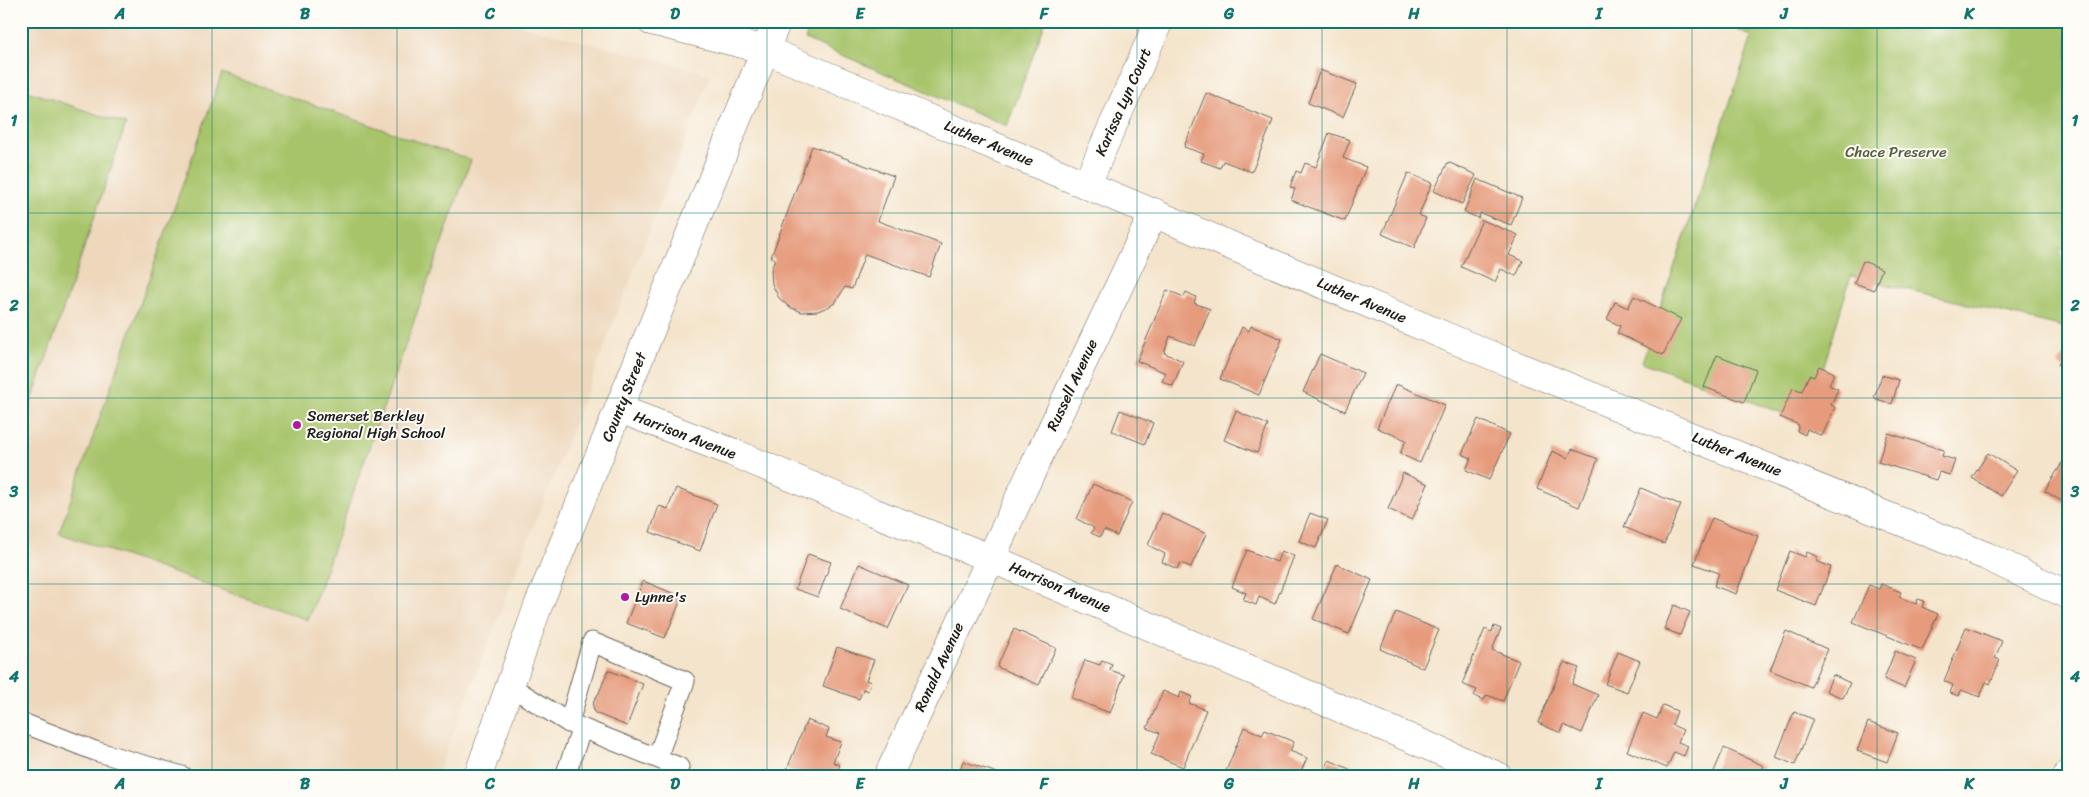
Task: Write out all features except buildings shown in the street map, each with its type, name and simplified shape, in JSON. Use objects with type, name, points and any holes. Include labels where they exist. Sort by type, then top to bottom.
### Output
[{"type":"street","name":"Luther Avenue","points":[[651,21],[766,50],[1500,359],[1986,556],[2068,595]]},
{"type":"street","name":"County Street","points":[[478,776],[538,606],[777,21]]},
{"type":"street","name":"Karissa Lyn Court","points":[[1087,184],[1159,21]]},
{"type":"street","name":"Russell Avenue","points":[[990,558],[1154,212]]},
{"type":"street","name":"Harrison Avenue","points":[[618,409],[732,452],[873,512],[990,558],[1498,776]]},
{"type":"street","name":"Ronald Avenue","points":[[888,776],[990,558]]},
{"type":"lane","points":[[565,776],[592,642],[685,681],[657,758]]},
{"type":"lane","points":[[510,686],[575,726],[679,767]]},
{"type":"lane","points":[[21,725],[28,725],[95,750],[182,776]]},
{"type":"shaded area","name":"Somerset Berkley Regional High School","points":[[21,21],[503,21],[711,74],[436,776],[21,776]]},
{"type":"green space","points":[[813,21],[1046,21],[1007,126],[805,39]]},
{"type":"green space","name":"Chace Preserve","points":[[1720,21],[2068,21],[2068,251],[2059,248],[2068,278],[2068,328],[1851,276],[1807,422],[1642,362],[1752,37]]},
{"type":"green space","points":[[222,73],[471,160],[308,620],[59,533]]},
{"type":"green space","points":[[21,89],[126,124],[21,433]]},
{"type":"place","name":"Somerset Berkley Regional High School","points":[[297,425]]},
{"type":"place","name":"Lynne's","points":[[625,597]]}]
